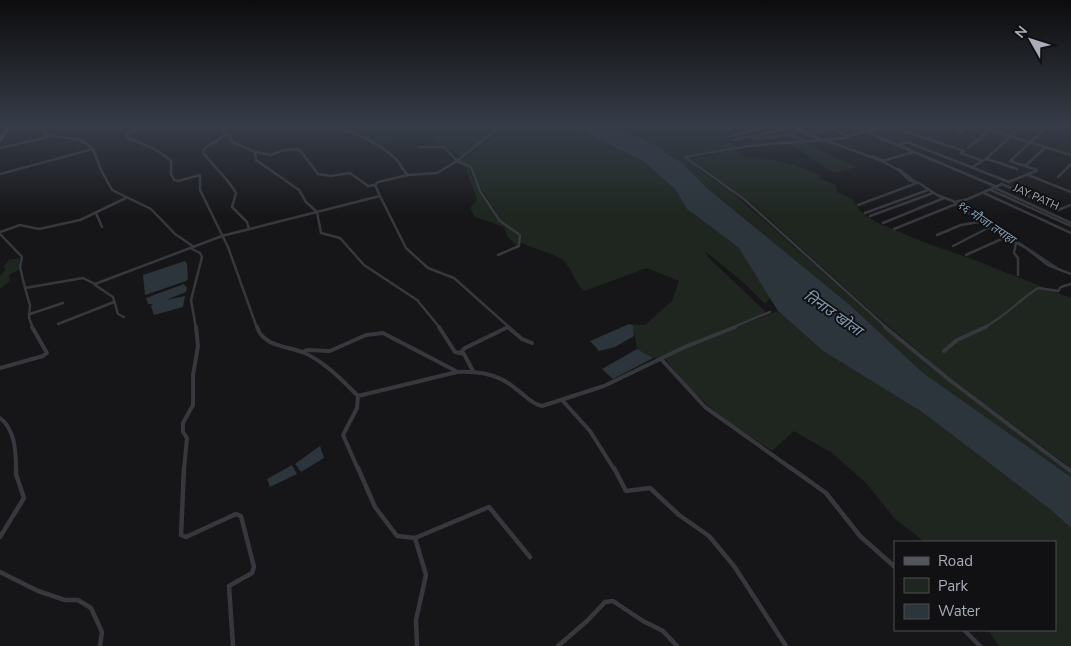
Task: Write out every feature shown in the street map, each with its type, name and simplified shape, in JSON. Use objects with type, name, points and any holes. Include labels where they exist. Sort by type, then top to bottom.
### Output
[{"type":"street","points":[[0,174],[70,155]]},
{"type":"street","points":[[96,155],[112,190],[151,209],[175,234],[200,253],[202,257],[191,300],[198,346],[193,375],[193,404],[183,423],[183,432],[187,438],[181,535],[186,537],[236,514],[241,516],[254,567],[252,573],[229,586],[232,646]]},
{"type":"street","points":[[166,155],[172,162],[171,174],[174,180],[178,181],[200,175],[200,190],[222,236],[249,301],[258,334],[274,344],[302,352],[346,384],[358,396],[359,406],[346,426],[343,435],[374,507],[397,536],[415,538],[489,507],[530,557]]},
{"type":"street","points":[[206,155],[209,162],[222,173],[236,193],[232,208],[247,222],[249,229]]},
{"type":"street","points":[[255,155],[256,160],[299,190],[306,202],[317,212],[321,233],[340,238],[364,265],[417,300],[438,325],[455,352],[464,354],[474,371]]},
{"type":"street","points":[[304,155],[318,174],[331,176],[350,172],[368,186],[408,176],[437,173],[464,155]]},
{"type":"street","points":[[391,155],[399,162],[401,170],[408,176]]},
{"type":"street","points":[[452,155],[457,161],[471,167],[480,191],[500,221],[520,235],[519,246],[498,256]]},
{"type":"street","points":[[695,155],[685,157],[744,199],[888,329],[951,381],[1071,471]]},
{"type":"street","points":[[868,155],[882,160],[900,171],[909,180],[955,203],[979,222],[1004,238],[1016,243],[1055,269],[1071,274]]},
{"type":"street","points":[[882,160],[901,155]]},
{"type":"street","name":"JAY PATH","points":[[921,155],[1071,223]]},
{"type":"street","points":[[941,155],[1009,182]]},
{"type":"street","points":[[968,155],[1017,169]]},
{"type":"street","points":[[972,167],[990,155]]},
{"type":"street","points":[[894,229],[1037,170],[1010,161],[1016,155]]},
{"type":"street","points":[[1025,166],[1037,155]]},
{"type":"street","points":[[1058,177],[1071,164]]},
{"type":"street","points":[[1028,175],[1071,192]]},
{"type":"street","points":[[858,205],[917,183]]},
{"type":"street","points":[[1002,184],[1056,209],[1071,205]]},
{"type":"street","points":[[375,185],[406,248],[428,268],[454,278],[522,339],[532,343]]},
{"type":"street","points":[[864,213],[928,189]]},
{"type":"street","points":[[990,190],[1071,226]]},
{"type":"street","points":[[870,216],[933,193]]},
{"type":"street","points":[[984,193],[1071,233]]},
{"type":"street","points":[[95,284],[222,236],[380,196]]},
{"type":"street","points":[[0,368],[43,356],[47,353],[35,333],[30,314],[30,306],[20,267],[22,257],[0,233],[22,225],[39,229],[80,220],[127,198]]},
{"type":"street","points":[[883,223],[944,198]]},
{"type":"street","points":[[1065,208],[1071,210]]},
{"type":"street","points":[[96,213],[102,226]]},
{"type":"street","points":[[937,235],[971,222],[979,222]]},
{"type":"street","points":[[953,246],[989,228]]},
{"type":"street","points":[[966,255],[1004,238]]},
{"type":"street","points":[[1016,243],[1014,253],[1018,258],[1018,275]]},
{"type":"street","points":[[25,288],[83,278],[111,294],[118,314],[124,317]]},
{"type":"street","points":[[944,351],[956,340],[987,326],[1010,311],[1019,300],[1038,288],[1058,292],[1061,288],[1071,284]]},
{"type":"street","points":[[58,324],[114,302]]},
{"type":"street","points":[[30,314],[63,303]]},
{"type":"street","points":[[358,396],[457,372],[474,371],[492,374],[513,386],[538,406],[604,386],[770,312]]},
{"type":"street","points":[[460,353],[466,348],[508,327]]},
{"type":"street","points":[[302,352],[307,350],[330,351],[366,335],[383,333],[457,372]]},
{"type":"street","points":[[661,359],[705,407],[826,493],[860,536],[894,566]]},
{"type":"street","points":[[561,400],[575,412],[591,432],[626,492],[650,488],[679,515],[709,536],[734,566],[786,646]]},
{"type":"street","points":[[0,418],[7,423],[16,450],[16,474],[24,498],[0,537]]},
{"type":"street","points":[[415,538],[426,575],[416,620],[417,646]]},
{"type":"street","points":[[0,572],[38,591],[65,600],[78,600],[91,608],[102,632],[100,646]]},
{"type":"street","points":[[558,646],[606,602],[613,601],[643,621],[663,631],[677,646]]},
{"type":"street","points":[[965,631],[980,646]]},
{"type":"green space","points":[[469,155],[631,155],[644,162],[675,189],[687,209],[739,248],[771,297],[765,304],[744,283],[705,251],[709,258],[767,313],[736,324],[663,357],[653,358],[637,349],[634,332],[629,324],[645,325],[672,301],[679,281],[647,268],[584,291],[564,261],[520,242],[522,240],[518,233],[520,240],[517,246],[507,236],[504,227],[475,217],[470,208],[477,200],[466,169],[461,164],[469,167],[481,195],[501,220],[476,180],[472,167],[459,161]]},
{"type":"green space","points":[[669,155],[688,155],[683,156],[706,175],[729,190],[763,219],[894,336],[1071,473],[1071,477],[922,372],[850,305],[707,188],[683,163]]},
{"type":"green space","points":[[709,155],[742,155],[746,158],[763,158],[796,165],[836,185],[837,192],[852,199],[860,211],[876,222],[1071,298],[1071,468],[949,377],[872,312],[747,199],[690,159]]},
{"type":"green space","points":[[807,155],[831,155],[857,167],[834,173]]},
{"type":"green space","points":[[19,258],[20,269],[9,275],[10,281],[0,289],[0,276],[6,269],[3,267],[9,260]]},
{"type":"green space","points":[[778,311],[823,351],[922,412],[1051,510],[1071,528],[1071,646],[999,646],[989,631],[1056,631],[1056,541],[924,541],[895,519],[866,483],[832,453],[794,431],[772,451],[720,416],[690,389],[665,359],[688,347]]},
{"type":"water","name":"तिनाउ खोला","points":[[631,155],[669,155],[683,163],[707,188],[850,305],[922,372],[1071,477],[1071,528],[1051,510],[922,412],[823,351],[778,311],[739,248],[687,209],[675,189],[644,162]]},
{"type":"water","points":[[185,261],[188,279],[186,281],[145,295],[143,275]]},
{"type":"water","points":[[184,284],[187,288],[186,292],[166,300],[185,296],[183,307],[154,315],[151,306],[153,304],[148,304],[146,298]]},
{"type":"water","points":[[629,324],[633,326],[634,336],[615,347],[599,351],[590,341]]},
{"type":"water","points":[[637,349],[653,358],[613,379],[602,369]]},
{"type":"water","points":[[320,446],[324,458],[301,472],[295,464]]},
{"type":"water","points":[[292,465],[297,474],[270,487],[267,479]]},
{"type":"waterway","name":"१६ मौजा तपाहा","points":[[872,156],[885,161]]},
{"type":"waterway","name":"१६ मौजा तपाहा","points":[[899,169],[914,181]]},
{"type":"waterway","name":"१६ मौजा तपाहा","points":[[968,212],[1004,235]]},
{"type":"waterway","name":"१६ मौजा तपाहा","points":[[1019,243],[1057,268]]}]
